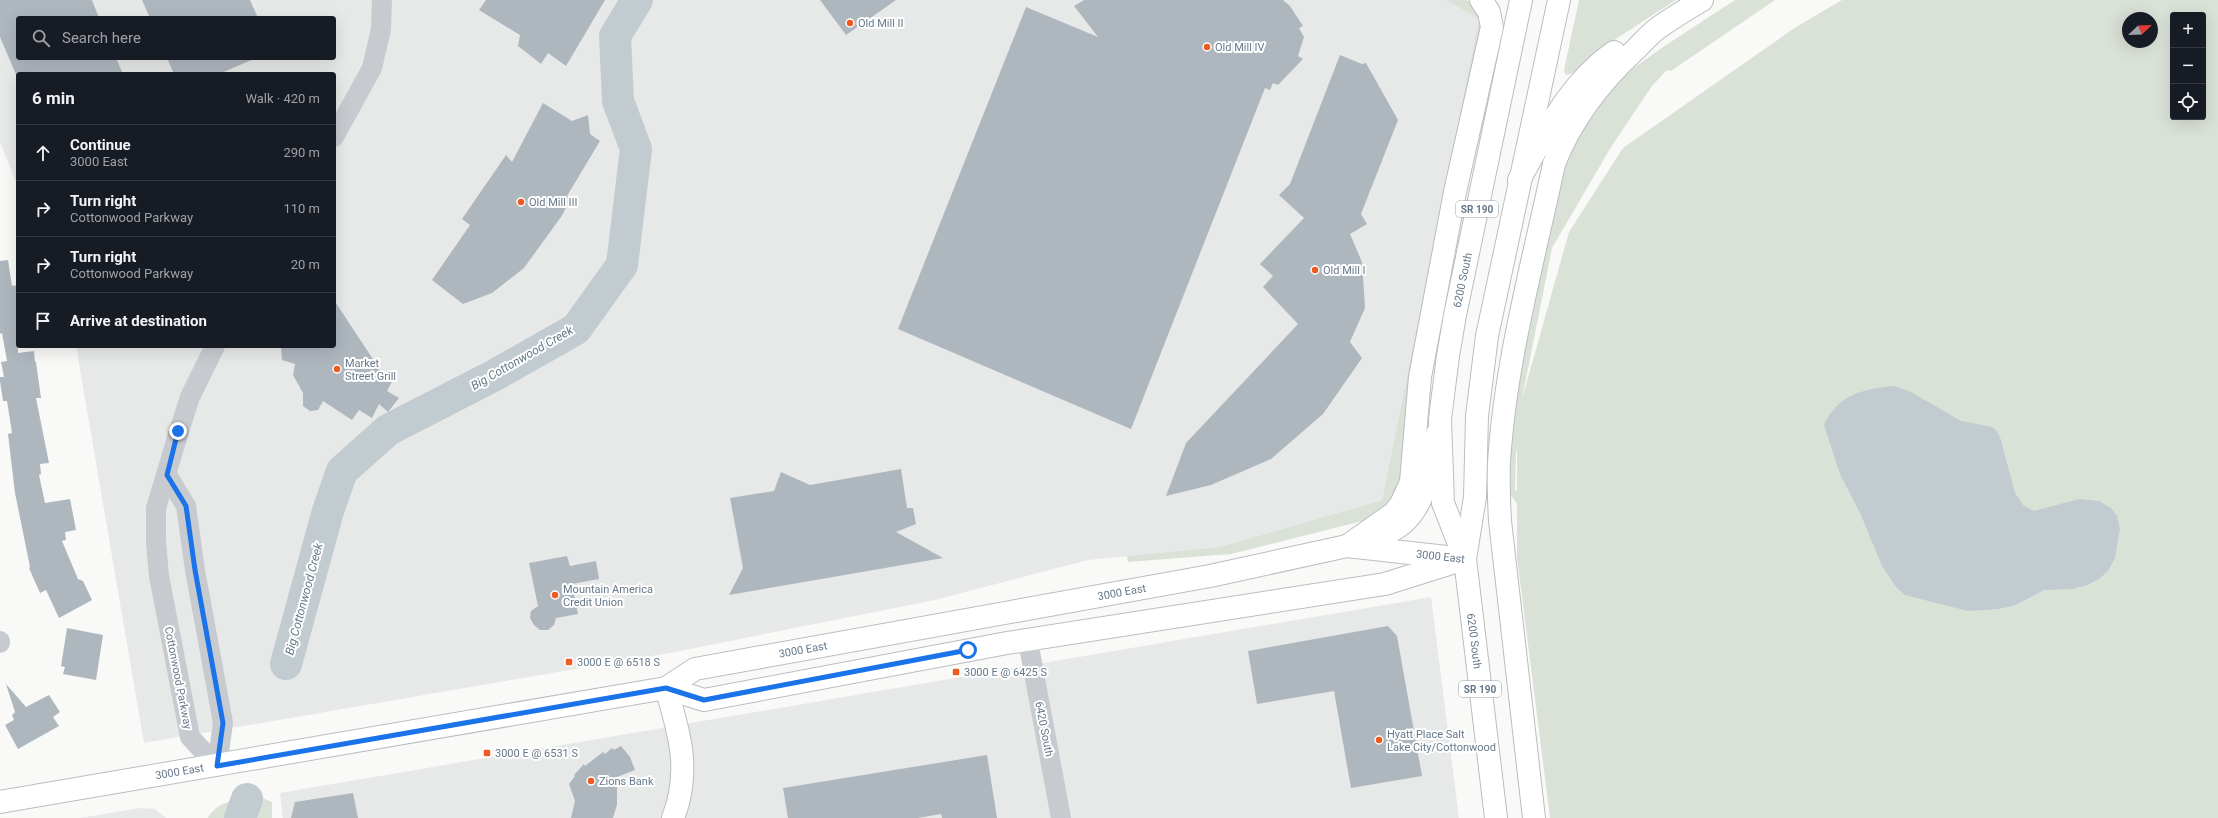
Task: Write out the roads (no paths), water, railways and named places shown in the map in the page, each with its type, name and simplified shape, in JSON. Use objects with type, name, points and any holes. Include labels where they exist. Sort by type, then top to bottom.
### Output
[{"type":"main road","points":[[1347,546],[1394,513],[1401,504],[1411,482],[1420,377],[1455,192],[1492,27],[1489,12],[1481,0]]},
{"type":"main road","name":"6200 South","points":[[1496,818],[1465,559],[1443,503],[1440,419],[1455,315],[1520,0]]},
{"type":"main road","name":"6200 South","points":[[1465,559],[1475,497],[1475,457],[1481,376],[1487,336],[1519,180],[1559,0]]},
{"type":"main road","points":[[1519,180],[1572,90],[1604,59],[1632,39],[1657,29],[1702,0]]},
{"type":"main road","points":[[1534,818],[1500,521],[1499,465],[1505,409],[1518,334],[1554,164],[1562,142],[1588,101],[1606,78],[1657,29]]},
{"type":"main road","points":[[1347,546],[1392,531],[1404,523],[1413,512],[1424,488],[1440,419]]},
{"type":"main road","name":"3000 East","points":[[0,802],[666,688],[695,669],[1210,576],[1347,546],[1465,559]]},
{"type":"main road","name":"3000 East","points":[[666,688],[704,700],[1028,641],[1385,584],[1465,559]]},
{"type":"main road","points":[[666,688],[681,741],[683,771],[680,801],[673,818]]},
{"type":"street","points":[[336,134],[372,68],[381,29],[382,0]]},
{"type":"street","name":"Cottonwood Parkway","points":[[214,348],[190,397],[156,508],[156,542],[159,576],[190,737],[217,766]]},
{"type":"street","points":[[167,475],[186,506],[195,570],[223,723],[217,766]]},
{"type":"street","name":"6420 South","points":[[1028,641],[1061,818]]},
{"type":"waterway","name":"Big Cottonwood Creek","points":[[286,664],[328,511],[342,471],[388,430],[495,375],[576,329],[622,265],[636,149],[618,101],[615,36],[637,0]]},
{"type":"waterway","name":"Big Cottonwood Creek","points":[[240,818],[247,799]]},
{"type":"place","name":"Old Mill II","points":[[850,23]]},
{"type":"place","name":"Old Mill IV","points":[[1207,47]]},
{"type":"place","name":"Old Mill III","points":[[521,202]]},
{"type":"place","name":"Old Mill I","points":[[1315,270]]},
{"type":"place","name":"Market Street Grill","points":[[337,369]]},
{"type":"place","name":"Mountain America Credit Union","points":[[555,595]]},
{"type":"place","name":"3000 E @ 6518 S","points":[[569,662]]},
{"type":"place","name":"3000 E @ 6425 S","points":[[956,672]]},
{"type":"place","name":"Hyatt Place Salt Lake City/Cottonwood","points":[[1379,740]]},
{"type":"place","name":"3000 E @ 6531 S","points":[[487,753]]},
{"type":"place","name":"Zions Bank","points":[[591,781]]}]
